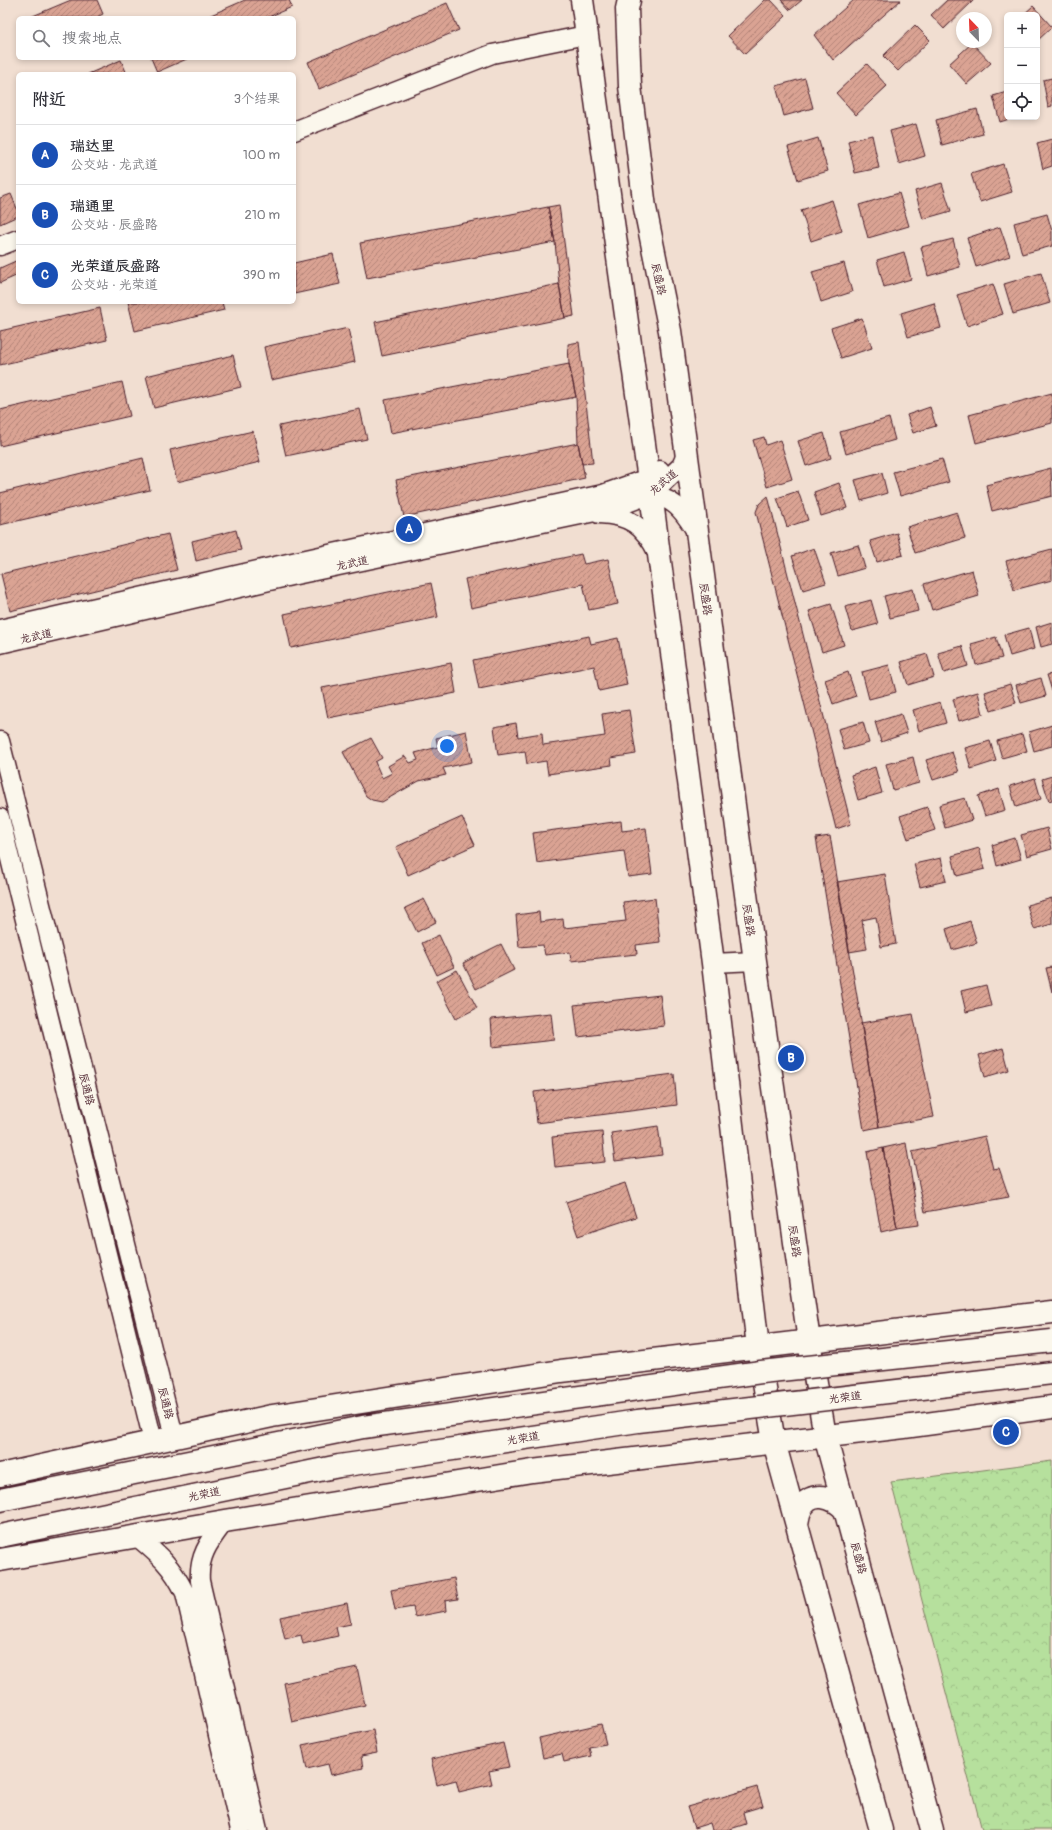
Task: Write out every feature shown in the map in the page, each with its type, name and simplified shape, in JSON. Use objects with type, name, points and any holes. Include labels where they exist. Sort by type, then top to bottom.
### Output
[{"type":"main road","points":[[582,0],[659,555],[713,963],[758,1347],[774,1442],[881,1830]]},
{"type":"main road","name":"辰盛路","points":[[629,0],[627,10],[630,86],[645,208],[670,331],[755,961],[809,1341],[825,1436],[932,1830]]},
{"type":"main road","points":[[0,1474],[272,1416],[561,1371],[1052,1312]]},
{"type":"main road","points":[[0,1500],[385,1424],[761,1372],[1052,1341]]},
{"type":"main road","name":"光荣道","points":[[0,1536],[338,1466],[638,1421],[1052,1374]]},
{"type":"main road","points":[[0,1560],[225,1521],[532,1471],[904,1427],[1052,1407]]},
{"type":"main road","points":[[797,1524],[803,1505],[814,1498],[820,1497],[832,1499],[839,1502],[846,1510]]},
{"type":"street","points":[[296,130],[492,54],[586,35]]},
{"type":"street","points":[[0,246],[16,240]]},
{"type":"street","name":"龙武道","points":[[0,644],[291,576],[614,508],[681,466],[686,455]]},
{"type":"street","points":[[0,629],[288,563],[603,494],[649,486],[680,508],[698,534]]},
{"type":"street","points":[[590,513],[608,514],[629,519],[645,532],[659,555]]},
{"type":"street","name":"辰通路","points":[[0,741],[174,1436]]},
{"type":"street","name":"辰通路","points":[[0,818],[153,1441]]},
{"type":"street","points":[[713,963],[755,961]]},
{"type":"street","points":[[225,1521],[210,1541],[203,1555],[199,1568],[200,1581],[258,1830]]},
{"type":"street","points":[[136,1536],[160,1556],[176,1574],[185,1593],[240,1830]]},
{"type":"green space","points":[[1052,1461],[1052,1830],[982,1830],[891,1482]]},
{"type":"building","points":[[71,0],[97,0],[103,14],[99,16],[33,16]]},
{"type":"building","points":[[245,0],[289,0],[292,7],[271,16],[209,16]]},
{"type":"building","points":[[765,0],[771,0],[786,16],[745,54],[728,36]]},
{"type":"building","points":[[781,0],[802,0],[790,10]]},
{"type":"building","points":[[854,0],[901,0],[833,60],[814,35]]},
{"type":"building","points":[[947,0],[974,0],[962,12],[956,12],[956,17],[944,29],[931,15]]},
{"type":"building","points":[[447,3],[459,30],[319,89],[308,62]]},
{"type":"building","points":[[1033,6],[1038,12],[1026,12]]},
{"type":"building","points":[[1040,14],[1052,27],[1040,38]]},
{"type":"building","points":[[915,25],[930,40],[898,71],[883,56]]},
{"type":"building","points":[[967,48],[977,48],[991,63],[967,84],[949,64]]},
{"type":"building","points":[[121,60],[126,72],[93,72]]},
{"type":"building","points":[[152,60],[184,60],[157,72]]},
{"type":"building","points":[[867,64],[887,86],[856,115],[836,93]]},
{"type":"building","points":[[805,78],[813,108],[784,116],[776,86]]},
{"type":"building","points":[[1052,78],[1052,106],[1048,107],[1043,80]]},
{"type":"building","points":[[1004,93],[1004,120],[1006,120],[1000,122],[993,96]]},
{"type":"building","points":[[977,109],[983,134],[942,145],[936,120]]},
{"type":"building","points":[[916,124],[925,156],[899,164],[890,131]]},
{"type":"building","points":[[872,135],[879,168],[855,173],[848,141]]},
{"type":"building","points":[[818,138],[828,171],[798,180],[788,147]]},
{"type":"building","points":[[1052,139],[1052,166],[1043,169],[1037,143]]},
{"type":"building","points":[[1003,164],[1012,192],[980,202],[971,174]]},
{"type":"building","points":[[942,183],[951,211],[923,219],[915,191]]},
{"type":"building","points":[[899,193],[909,226],[868,238],[859,205]]},
{"type":"building","points":[[11,194],[16,206],[16,217],[0,224],[0,198]]},
{"type":"building","points":[[832,200],[842,231],[811,241],[801,210]]},
{"type":"building","points":[[559,205],[574,316],[565,318],[559,284],[555,242],[548,207]]},
{"type":"building","points":[[548,207],[555,242],[367,278],[360,243]]},
{"type":"building","points":[[1047,214],[1052,231],[1052,246],[1022,254],[1014,223]]},
{"type":"building","points":[[1000,227],[1010,256],[976,267],[967,238]]},
{"type":"building","points":[[953,239],[960,267],[928,276],[921,247]]},
{"type":"building","points":[[904,252],[911,279],[884,287],[877,260]]},
{"type":"building","points":[[333,254],[340,284],[296,294],[296,263]]},
{"type":"building","points":[[16,261],[16,276],[0,283],[0,268]]},
{"type":"building","points":[[844,263],[852,292],[821,302],[812,272]]},
{"type":"building","points":[[1041,273],[1050,303],[1013,314],[1004,284]]},
{"type":"building","points":[[559,284],[565,318],[382,356],[375,322]]},
{"type":"building","points":[[993,284],[1003,314],[967,326],[957,295]]},
{"type":"building","points":[[934,303],[941,328],[908,337],[901,313]]},
{"type":"building","points":[[128,304],[222,304],[224,310],[135,331]]},
{"type":"building","points":[[100,308],[107,340],[0,365],[0,331]]},
{"type":"building","points":[[862,318],[872,348],[841,358],[831,328]]},
{"type":"building","points":[[348,328],[355,362],[271,380],[264,347]]},
{"type":"building","points":[[579,342],[593,463],[582,464],[578,443],[576,397],[569,364],[568,344]]},
{"type":"building","points":[[233,355],[241,387],[154,408],[146,376]]},
{"type":"building","points":[[569,364],[576,397],[391,433],[385,400]]},
{"type":"building","points":[[122,382],[130,416],[0,446],[0,410]]},
{"type":"building","points":[[1052,393],[1052,423],[976,443],[969,415]]},
{"type":"building","points":[[930,407],[936,426],[913,433],[907,415]]},
{"type":"building","points":[[360,409],[367,439],[286,456],[279,426]]},
{"type":"building","points":[[889,418],[895,440],[846,454],[840,432]]},
{"type":"building","points":[[253,431],[260,462],[177,482],[170,450]]},
{"type":"building","points":[[824,433],[831,458],[806,466],[798,441]]},
{"type":"building","points":[[764,437],[766,445],[780,440],[792,479],[767,487],[753,440]]},
{"type":"building","points":[[578,443],[585,478],[404,517],[396,480]]},
{"type":"building","points":[[143,458],[150,490],[0,525],[0,493]]},
{"type":"building","points":[[942,459],[949,482],[900,496],[893,472]]},
{"type":"building","points":[[1051,468],[1052,496],[992,511],[986,485]]},
{"type":"building","points":[[882,473],[887,493],[861,501],[855,480]]},
{"type":"building","points":[[839,483],[847,508],[821,516],[814,492]]},
{"type":"building","points":[[798,491],[808,520],[787,527],[777,498]]},
{"type":"building","points":[[768,496],[851,824],[836,829],[756,512],[759,504]]},
{"type":"building","points":[[957,512],[965,538],[915,553],[907,527]]},
{"type":"building","points":[[236,530],[241,550],[196,561],[192,541]]},
{"type":"building","points":[[897,533],[903,555],[877,562],[870,541]]},
{"type":"building","points":[[168,534],[177,570],[10,611],[1,574]]},
{"type":"building","points":[[858,545],[865,568],[838,576],[831,553]]},
{"type":"building","points":[[814,548],[826,583],[803,590],[792,556]]},
{"type":"building","points":[[1052,549],[1052,580],[1014,590],[1006,561]]},
{"type":"building","points":[[581,554],[584,564],[608,559],[618,604],[589,610],[583,584],[471,608],[465,579]]},
{"type":"building","points":[[972,570],[979,596],[932,610],[924,584]]},
{"type":"building","points":[[431,583],[438,617],[291,648],[284,614]]},
{"type":"building","points":[[913,589],[918,611],[890,618],[884,596]]},
{"type":"building","points":[[871,600],[878,624],[852,631],[845,607]]},
{"type":"building","points":[[831,604],[844,645],[822,652],[809,611]]},
{"type":"building","points":[[1052,622],[1052,644],[1041,647],[1036,627]]},
{"type":"building","points":[[1029,628],[1034,649],[1010,656],[1004,635]]},
{"type":"building","points":[[589,636],[591,644],[618,638],[627,685],[599,691],[594,666],[479,689],[473,660]]},
{"type":"building","points":[[996,637],[1002,658],[976,665],[971,644]]},
{"type":"building","points":[[962,646],[968,666],[944,673],[938,653]]},
{"type":"building","points":[[927,654],[934,677],[908,685],[901,662]]},
{"type":"building","points":[[451,663],[456,693],[328,718],[322,688]]},
{"type":"building","points":[[889,665],[896,692],[869,699],[862,672]]},
{"type":"building","points":[[848,672],[856,696],[833,704],[825,680]]},
{"type":"building","points":[[1052,674],[1052,691],[1047,675]]},
{"type":"building","points":[[1041,678],[1046,696],[1021,703],[1016,685]]},
{"type":"building","points":[[1010,684],[1016,703],[991,711],[985,692]]},
{"type":"building","points":[[978,692],[983,714],[959,721],[953,699]]},
{"type":"building","points":[[940,702],[946,723],[919,731],[913,710]]},
{"type":"building","points":[[629,710],[636,754],[611,758],[612,765],[548,774],[546,761],[527,764],[525,751],[498,755],[494,727],[516,723],[518,737],[542,733],[543,745],[605,736],[602,714]]},
{"type":"building","points":[[901,714],[907,733],[881,742],[875,722]]},
{"type":"building","points":[[863,722],[869,743],[844,750],[838,729]]},
{"type":"building","points":[[1052,725],[1052,746],[1034,751],[1029,732]]},
{"type":"building","points":[[466,731],[472,762],[443,768],[446,775],[419,781],[382,802],[372,800],[366,796],[343,752],[371,738],[382,758],[375,762],[382,778],[392,773],[388,766],[405,756],[410,763],[418,760],[415,753],[438,747],[436,738]]},
{"type":"building","points":[[1022,734],[1027,751],[1002,758],[997,741]]},
{"type":"building","points":[[990,741],[996,761],[971,769],[965,748]]},
{"type":"building","points":[[952,752],[959,772],[933,780],[926,760]]},
{"type":"building","points":[[913,757],[919,783],[893,790],[886,764]]},
{"type":"building","points":[[875,767],[882,793],[858,800],[851,775]]},
{"type":"building","points":[[1052,776],[1052,800],[1049,801],[1042,779]]},
{"type":"building","points":[[1035,778],[1041,799],[1016,807],[1010,786]]},
{"type":"building","points":[[999,789],[1005,810],[985,816],[978,796]]},
{"type":"building","points":[[965,798],[972,820],[945,828],[939,805]]},
{"type":"building","points":[[927,807],[935,830],[908,839],[900,816]]},
{"type":"building","points":[[462,817],[475,845],[408,875],[396,847]]},
{"type":"building","points":[[621,821],[622,831],[646,828],[652,874],[628,877],[624,851],[537,863],[533,833]]},
{"type":"building","points":[[1047,828],[1052,849],[1027,856],[1021,835]]},
{"type":"building","points":[[830,836],[879,1127],[864,1130],[816,838]]},
{"type":"building","points":[[1015,838],[1021,859],[997,866],[992,845]]},
{"type":"building","points":[[979,848],[985,869],[957,876],[952,856]]},
{"type":"building","points":[[941,858],[946,881],[920,887],[914,864]]},
{"type":"building","points":[[885,874],[896,944],[881,947],[876,917],[862,920],[867,949],[849,952],[837,882]]},
{"type":"building","points":[[655,898],[660,942],[636,945],[637,954],[571,961],[570,952],[545,955],[543,945],[519,947],[516,915],[539,912],[540,922],[563,919],[564,928],[626,921],[623,902]]},
{"type":"building","points":[[1052,898],[1052,924],[1034,929],[1027,905]]},
{"type":"building","points":[[424,899],[436,922],[417,932],[405,908]]},
{"type":"building","points":[[970,921],[977,943],[952,950],[946,929]]},
{"type":"building","points":[[439,935],[454,967],[437,975],[422,943]]},
{"type":"building","points":[[501,944],[514,970],[476,989],[463,963]]},
{"type":"building","points":[[1052,967],[1052,992],[1046,968]]},
{"type":"building","points":[[457,970],[477,1008],[456,1019],[436,981]]},
{"type":"building","points":[[986,985],[991,1006],[966,1012],[961,991]]},
{"type":"building","points":[[660,995],[664,1026],[578,1037],[574,1005]]},
{"type":"building","points":[[551,1013],[554,1040],[493,1047],[491,1019]]},
{"type":"building","points":[[913,1014],[934,1117],[879,1127],[861,1023]]},
{"type":"building","points":[[1003,1048],[1009,1070],[985,1077],[979,1055]]},
{"type":"building","points":[[674,1074],[677,1105],[537,1123],[534,1092]]},
{"type":"building","points":[[658,1126],[662,1155],[615,1161],[611,1133]]},
{"type":"building","points":[[602,1132],[605,1162],[555,1167],[552,1137]]},
{"type":"building","points":[[985,1136],[993,1169],[999,1168],[1009,1197],[925,1212],[912,1152]]},
{"type":"building","points":[[906,1143],[919,1225],[897,1228],[883,1148]]},
{"type":"building","points":[[883,1148],[897,1228],[881,1232],[867,1152]]},
{"type":"building","points":[[625,1183],[636,1217],[578,1236],[566,1202]]},
{"type":"building","points":[[454,1578],[458,1599],[445,1601],[446,1611],[415,1617],[413,1607],[395,1610],[391,1590]]},
{"type":"building","points":[[347,1603],[351,1624],[336,1627],[338,1636],[303,1644],[301,1635],[285,1639],[280,1617]]},
{"type":"building","points":[[357,1667],[365,1705],[292,1722],[284,1683]]},
{"type":"building","points":[[601,1724],[606,1744],[589,1747],[591,1756],[564,1762],[562,1754],[543,1758],[539,1738]]},
{"type":"building","points":[[373,1730],[377,1753],[361,1756],[363,1768],[331,1775],[328,1764],[307,1769],[302,1745]]},
{"type":"building","points":[[503,1743],[509,1767],[489,1771],[492,1784],[459,1792],[456,1780],[437,1785],[431,1759]]},
{"type":"building","points":[[757,1787],[763,1806],[743,1812],[746,1824],[727,1830],[712,1830],[710,1823],[694,1828],[687,1807]]},
{"type":"place","name":"瑞达里","points":[[409,529]]},
{"type":"place","name":"瑞通里","points":[[791,1058]]},
{"type":"place","name":"光荣道辰盛路","points":[[1006,1432]]}]
